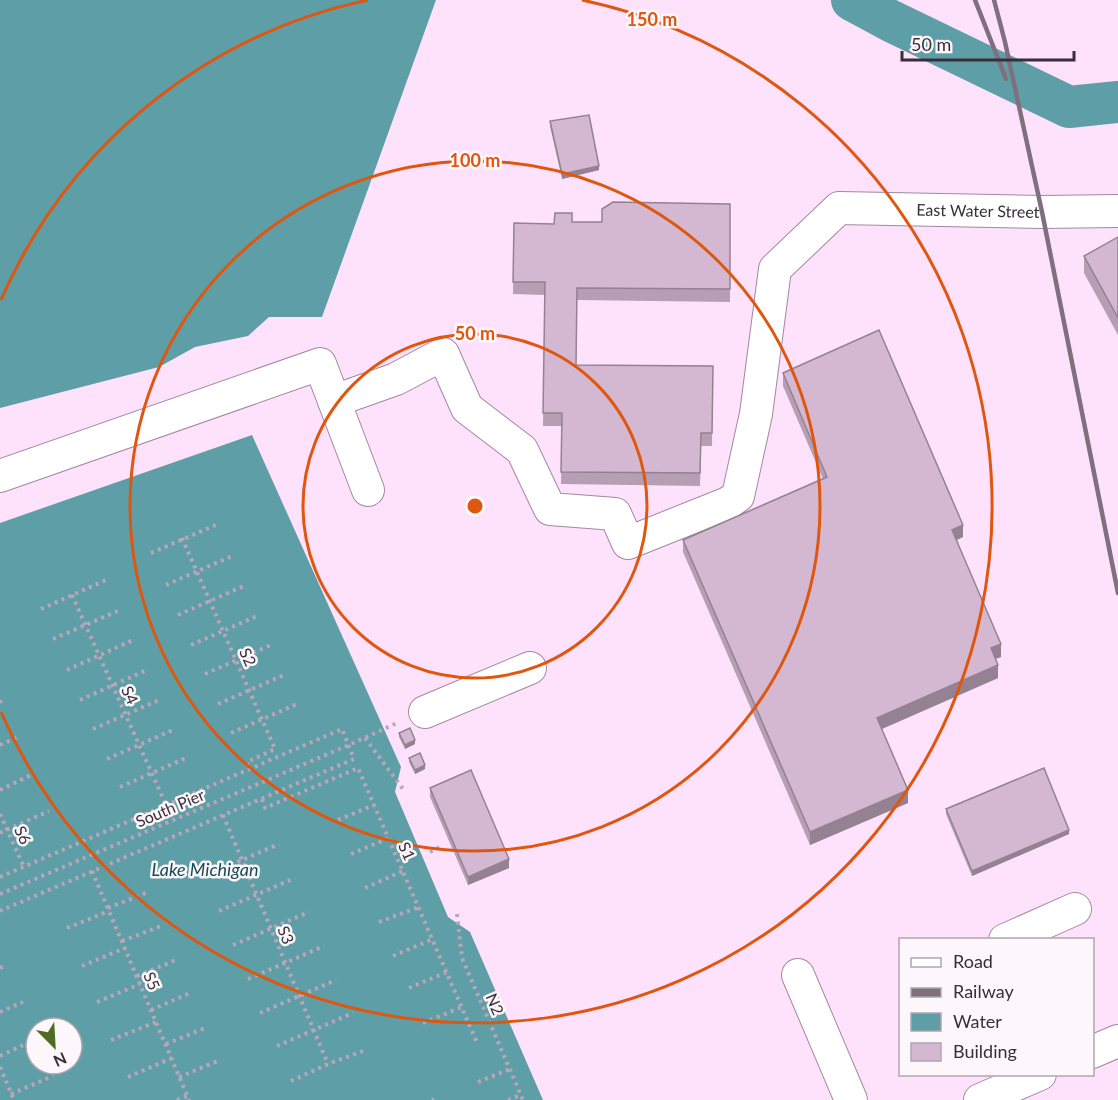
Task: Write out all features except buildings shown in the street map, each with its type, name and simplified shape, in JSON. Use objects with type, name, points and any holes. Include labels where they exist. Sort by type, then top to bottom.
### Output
[{"type":"street","name":"East Water Street","points":[[334,401],[396,380],[443,354],[467,408],[522,450],[550,509],[615,514],[628,543],[728,503],[738,496],[756,414],[775,269],[839,208],[1042,212],[1118,211]]},
{"type":"street","points":[[0,476],[320,364],[368,490]]},
{"type":"street","points":[[411,718],[530,668]]},
{"type":"street","points":[[1007,938],[1075,909]]},
{"type":"street","points":[[798,975],[851,1100]]},
{"type":"street","points":[[1094,1051],[1118,1041]]},
{"type":"street","points":[[980,1100],[1034,1076]]},
{"type":"path","points":[[151,553],[218,524]]},
{"type":"path","name":"S2","points":[[183,538],[275,749],[246,762],[249,769]]},
{"type":"path","points":[[166,585],[232,556]]},
{"type":"path","points":[[41,609],[106,580]]},
{"type":"path","points":[[178,615],[244,586]]},
{"type":"path","name":"S4","points":[[72,595],[166,805]]},
{"type":"path","points":[[53,639],[120,610]]},
{"type":"path","points":[[191,645],[257,616]]},
{"type":"path","points":[[67,669],[133,640]]},
{"type":"path","points":[[205,674],[271,645]]},
{"type":"path","points":[[80,700],[147,670]]},
{"type":"path","points":[[218,705],[284,675]]},
{"type":"path","points":[[93,729],[159,700]]},
{"type":"path","points":[[231,733],[297,704]]},
{"type":"path","name":"South Pier","points":[[0,894],[411,718]]},
{"type":"path","points":[[0,877],[342,729],[354,759],[0,911]]},
{"type":"path","points":[[107,759],[173,730]]},
{"type":"path","points":[[0,745],[18,737]]},
{"type":"path","points":[[365,738],[403,789]]},
{"type":"path","points":[[120,788],[186,759]]},
{"type":"path","name":"S1","points":[[262,799],[265,808],[358,768],[478,1045]]},
{"type":"path","points":[[0,790],[33,774]]},
{"type":"path","points":[[338,820],[374,805]]},
{"type":"path","points":[[0,832],[49,812]]},
{"type":"path","name":"S6","points":[[0,814],[24,867]]},
{"type":"path","name":"S3","points":[[223,815],[328,1064]]},
{"type":"path","points":[[351,854],[389,838]]},
{"type":"path","points":[[203,877],[279,844]]},
{"type":"path","points":[[430,852],[442,846]]},
{"type":"path","name":"S5","points":[[92,871],[188,1098]]},
{"type":"path","points":[[365,888],[403,871]]},
{"type":"path","points":[[219,911],[295,878]]},
{"type":"path","points":[[67,928],[148,892]]},
{"type":"path","points":[[379,921],[419,907]]},
{"type":"path","points":[[233,945],[309,912]]},
{"type":"path","name":"N2","points":[[457,914],[462,958],[523,1100]]},
{"type":"path","points":[[122,942],[161,926]]},
{"type":"path","points":[[393,956],[433,939]]},
{"type":"path","points":[[248,979],[324,946]]},
{"type":"path","points":[[82,966],[125,948]]},
{"type":"path","points":[[137,976],[176,960]]},
{"type":"path","points":[[409,988],[447,972]]},
{"type":"path","points":[[260,1013],[336,980]]},
{"type":"path","points":[[97,1002],[140,984]]},
{"type":"path","points":[[151,1010],[190,993]]},
{"type":"path","points":[[0,1012],[23,1002]]},
{"type":"path","points":[[423,1023],[462,1007]]},
{"type":"path","points":[[277,1046],[353,1013]]},
{"type":"path","points":[[111,1040],[156,1022]]},
{"type":"path","points":[[166,1044],[205,1028]]},
{"type":"path","points":[[0,1056],[24,1045]]},
{"type":"path","points":[[291,1081],[366,1050]]},
{"type":"path","points":[[128,1077],[172,1058]]},
{"type":"path","points":[[179,1077],[218,1061]]},
{"type":"path","points":[[0,1067],[2,1077],[14,1100]]},
{"type":"path","points":[[478,1082],[510,1069]]},
{"type":"path","points":[[11,1094],[53,1076]]},
{"type":"path","points":[[508,1100],[521,1095]]},
{"type":"path","points":[[177,1100],[188,1098]]},
{"type":"water","points":[[0,0],[436,0],[322,317],[269,317],[248,336],[195,347],[159,367],[0,408]]},
{"type":"water","name":"Lake Michigan","points":[[252,435],[401,767],[395,792],[448,917],[470,932],[543,1100],[0,1100],[0,523]]},
{"type":"waterway","points":[[852,0],[1069,107],[1118,102]]},
{"type":"railway","points":[[975,0],[1006,79]]},
{"type":"railway","points":[[994,0],[1042,212],[1118,593]]}]
